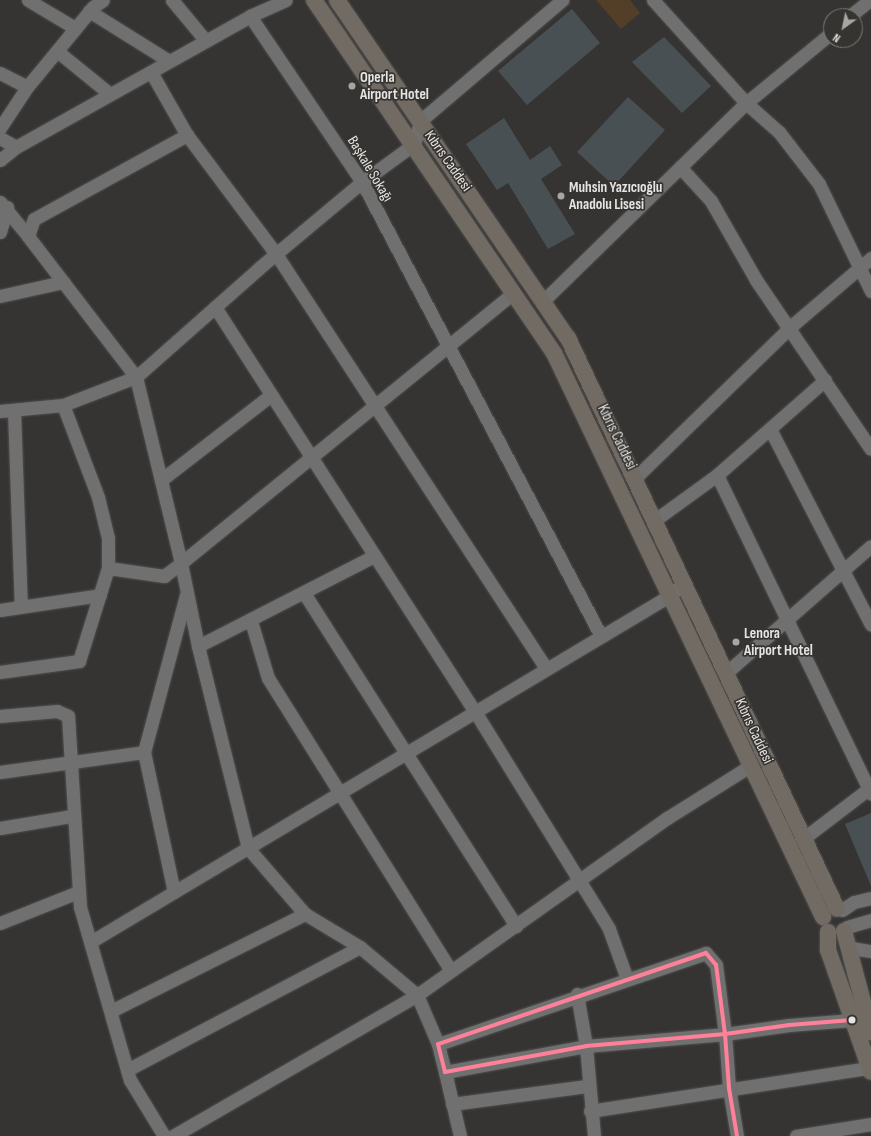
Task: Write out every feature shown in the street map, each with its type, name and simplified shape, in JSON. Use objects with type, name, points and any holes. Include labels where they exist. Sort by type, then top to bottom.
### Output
[{"type":"main road","points":[[314,0],[414,144],[561,366],[669,596],[823,917],[828,932],[828,950],[870,1070]]},
{"type":"main road","name":"Kıbrıs Caddesi","points":[[336,0],[544,300],[580,361],[636,477],[684,583],[728,672],[804,838],[840,909]]},
{"type":"main road","points":[[823,917],[827,911],[840,909],[848,920],[846,929],[871,1032]]},
{"type":"main road","points":[[828,932],[846,929]]},
{"type":"street","points":[[28,0],[75,28]]},
{"type":"street","points":[[0,128],[27,87],[89,11],[103,0]]},
{"type":"street","points":[[172,0],[206,41]]},
{"type":"street","points":[[0,160],[16,147],[110,94],[250,16],[286,0]]},
{"type":"street","points":[[0,411],[63,405],[136,377],[276,254],[362,182],[414,144],[420,121],[562,0]]},
{"type":"street","points":[[653,0],[746,103],[779,132],[819,184],[858,270],[871,291]]},
{"type":"street","points":[[860,8],[870,0]]},
{"type":"street","points":[[89,11],[169,62]]},
{"type":"street","name":"Başkale Sokağı","points":[[250,16],[362,182],[448,348],[601,636]]},
{"type":"street","points":[[544,300],[746,103],[823,40]]},
{"type":"street","points":[[57,51],[110,94]]},
{"type":"street","points":[[151,72],[188,135],[276,254],[376,405],[546,668]]},
{"type":"street","points":[[0,73],[27,87]]},
{"type":"street","points":[[28,236],[34,220],[188,135]]},
{"type":"street","points":[[0,138],[16,147]]},
{"type":"street","points":[[680,167],[712,201],[756,280],[871,448]]},
{"type":"street","points":[[3,204],[136,377],[181,563],[198,646],[248,848],[305,914],[360,947],[417,995],[438,1044],[460,1136]]},
{"type":"street","points":[[0,232],[3,204]]},
{"type":"street","points":[[636,477],[790,328],[871,258]]},
{"type":"street","points":[[0,296],[63,282]]},
{"type":"street","points":[[108,568],[164,576],[448,348],[469,326],[513,293]]},
{"type":"street","points":[[215,307],[310,459],[474,710],[609,929],[627,979]]},
{"type":"street","points":[[655,520],[717,475],[825,380]]},
{"type":"street","points":[[161,480],[270,395]]},
{"type":"street","points":[[0,672],[79,661],[108,568],[108,538],[98,497],[63,405]]},
{"type":"street","points":[[14,410],[21,607]]},
{"type":"street","points":[[770,429],[846,572],[871,625]]},
{"type":"street","points":[[717,475],[870,790],[804,838]]},
{"type":"street","points":[[728,672],[846,572],[871,546]]},
{"type":"street","points":[[198,646],[251,621],[374,556]]},
{"type":"street","points":[[92,941],[406,753],[474,710],[669,596],[684,583]]},
{"type":"street","points":[[174,892],[144,752],[187,591]]},
{"type":"street","points":[[304,593],[516,926]]},
{"type":"street","points":[[0,610],[100,595]]},
{"type":"street","points":[[251,621],[268,678],[338,794],[451,971]]},
{"type":"street","points":[[0,716],[57,711],[68,716],[68,762],[78,892],[128,1070],[164,1136]]},
{"type":"street","points":[[1,772],[144,752]]},
{"type":"street","points":[[173,1136],[417,995],[667,818],[750,766]]},
{"type":"street","points":[[0,828],[72,816]]},
{"type":"street","points":[[0,923],[78,892]]},
{"type":"street","points":[[840,909],[854,902],[871,898]]},
{"type":"street","points":[[111,1011],[305,914]]},
{"type":"street","points":[[846,929],[871,920]]},
{"type":"street","points":[[128,1070],[360,947]]},
{"type":"street","points":[[851,948],[871,951]]},
{"type":"street","points":[[438,1044],[577,994],[706,953],[716,965],[725,1034],[729,1088],[737,1136]]},
{"type":"street","points":[[577,994],[586,1046],[587,1086],[594,1136]]},
{"type":"street","points":[[445,1072],[586,1046],[725,1034],[852,1020]]},
{"type":"street","points":[[590,1111],[729,1088],[870,1070]]},
{"type":"street","points":[[452,1104],[587,1086]]},
{"type":"street","points":[[796,1136],[825,1134],[871,1124]]},
{"type":"shaded area","points":[[596,0],[630,0],[640,13],[621,29]]},
{"type":"building","points":[[572,9],[600,43],[527,105],[498,71]]},
{"type":"building","points":[[664,37],[711,86],[682,113],[632,62]]},
{"type":"building","points":[[628,97],[665,130],[614,186],[577,152]]},
{"type":"building","points":[[504,118],[530,160],[550,146],[562,165],[541,179],[575,234],[548,249],[508,183],[497,190],[466,144]]},
{"type":"building","points":[[871,813],[871,886],[845,824]]},
{"type":"transit line","points":[[737,1136],[729,1088],[725,1034],[716,965],[706,953],[438,1044],[445,1072],[586,1046],[725,1034],[789,1025],[852,1020]]},
{"type":"place","name":"Operla Airport Hotel","points":[[352,86]]},
{"type":"place","name":"Muhsin Yazıcıoğlu Anadolu Lisesi","points":[[561,196]]},
{"type":"place","name":"Lenora Airport Hotel","points":[[736,642]]}]
